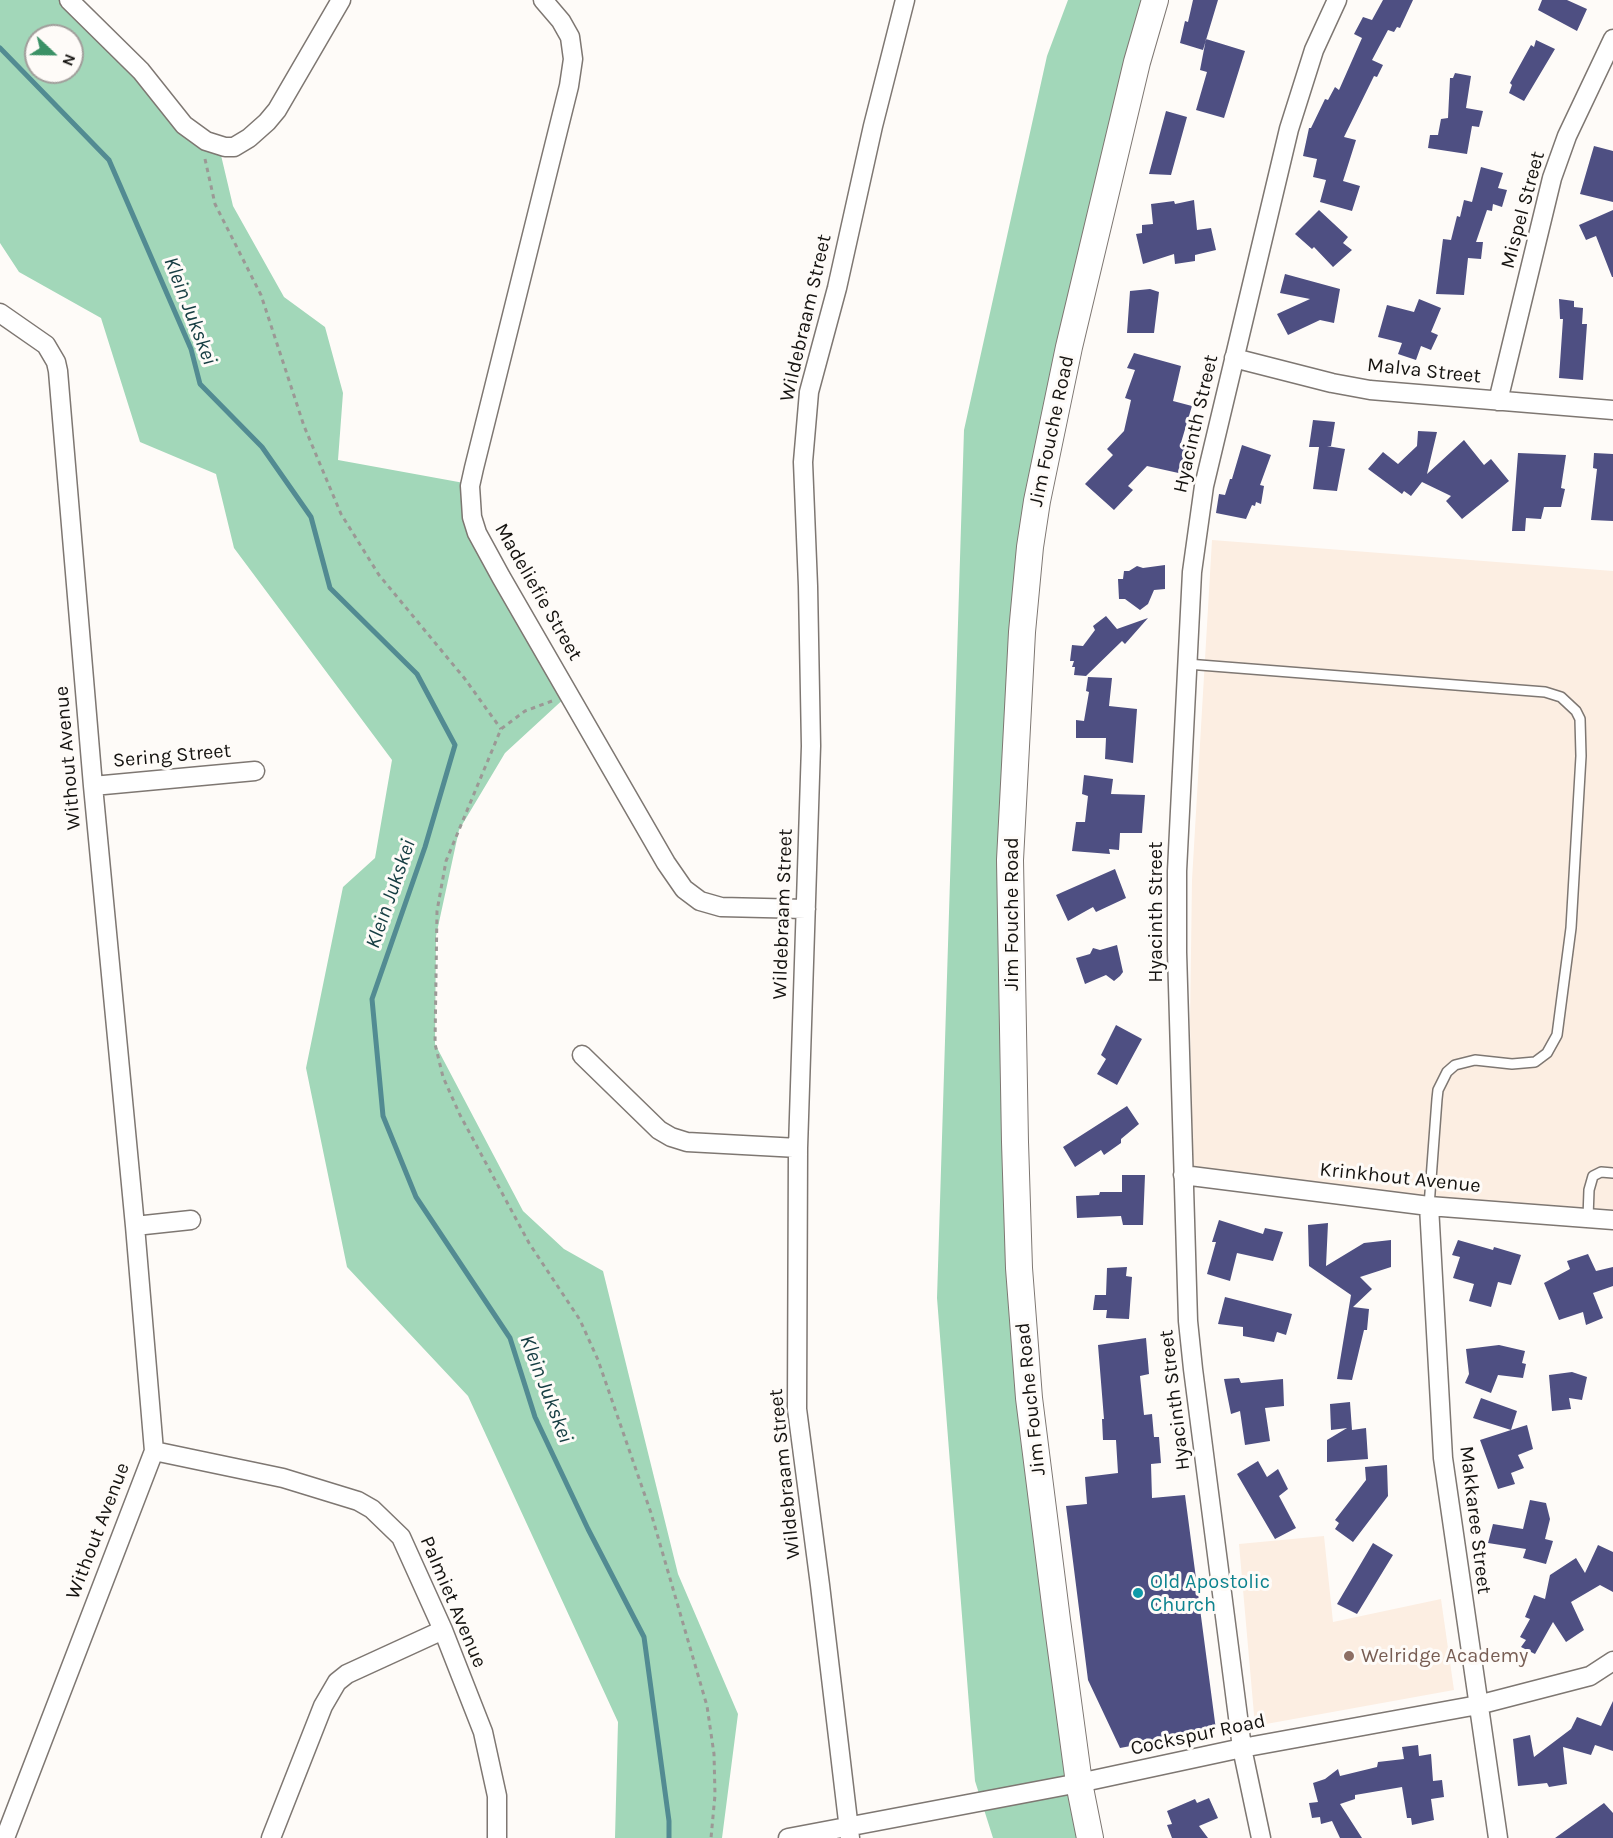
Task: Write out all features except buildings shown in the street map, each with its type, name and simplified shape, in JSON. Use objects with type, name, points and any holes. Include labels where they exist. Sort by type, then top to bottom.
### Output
[{"type":"street","points":[[69,0],[141,71],[184,124],[220,147],[234,147],[257,133],[276,110],[341,0]]},
{"type":"street","name":"Madeliefie Street","points":[[543,0],[561,21],[570,37],[573,59],[569,86],[470,486],[470,506],[477,533],[666,863],[684,889],[700,901],[721,907],[806,909]]},
{"type":"street","name":"Wildebraam Street","points":[[849,1832],[797,1409],[798,1148],[810,746],[808,586],[803,462],[809,392],[837,288],[873,126],[905,0]]},
{"type":"street","name":"Jim Fouche Road","points":[[1090,1838],[1079,1783],[1028,1386],[1015,1154],[1010,860],[1022,632],[1036,501],[1069,347],[1137,62],[1155,0]]},
{"type":"street","name":"Hyacinth Street","points":[[1261,1838],[1242,1748],[1193,1369],[1188,1310],[1183,1175],[1177,882],[1192,572],[1201,508],[1289,129],[1314,50],[1337,0]]},
{"type":"street","name":"Mispel Street","points":[[1498,401],[1552,178],[1567,136],[1613,39]]},
{"type":"street","name":"Without Avenue","points":[[0,313],[46,345],[56,362],[58,371],[93,786],[154,1451],[5,1838]]},
{"type":"street","name":"Malva Street","points":[[1234,358],[1332,383],[1370,390],[1613,410]]},
{"type":"street","name":"Sering Street","points":[[93,786],[255,771]]},
{"type":"street","points":[[582,1055],[660,1130],[671,1137],[687,1142],[798,1148]]},
{"type":"street","name":"Krinkhout Avenue","points":[[1183,1175],[1430,1206],[1613,1220]]},
{"type":"street","name":"Makkaree Street","points":[[1430,1206],[1443,1458],[1498,1838]]},
{"type":"street","points":[[135,1226],[191,1220]]},
{"type":"street","name":"Palmiet Avenue","points":[[154,1451],[283,1478],[358,1501],[372,1509],[401,1537],[443,1630],[483,1732],[497,1796],[497,1838]]},
{"type":"street","points":[[271,1838],[323,1706],[337,1682],[347,1674],[443,1630]]},
{"type":"street","name":"Cockspur Road","points":[[788,1838],[849,1832],[1242,1748],[1478,1705],[1590,1676],[1613,1661]]},
{"type":"lane","points":[[1187,664],[1545,692],[1561,697],[1576,711],[1580,719],[1581,756],[1571,928],[1557,1035],[1547,1053],[1535,1062],[1512,1064],[1475,1060],[1455,1065],[1447,1072],[1438,1090],[1430,1206]]},
{"type":"lane","points":[[1588,1218],[1589,1190],[1593,1176],[1601,1172],[1613,1173]]},
{"type":"path","points":[[200,136],[215,204],[261,295],[304,426],[341,514],[379,575],[465,679],[501,729]]},
{"type":"path","points":[[571,694],[525,711],[501,729],[446,861],[437,911],[435,1044],[443,1077],[460,1114],[529,1244],[580,1320],[598,1360],[651,1513],[707,1706],[714,1754],[715,1795],[711,1838]]},
{"type":"shaded area","points":[[1212,540],[1613,571],[1613,1220],[1206,1187],[1193,1167],[1190,1023],[1192,880]]},
{"type":"shaded area","name":"Welridge Academy","points":[[1324,1536],[1333,1622],[1441,1599],[1454,1690],[1255,1726],[1239,1544]]},
{"type":"green space","points":[[0,0],[67,0],[220,151],[233,206],[284,297],[325,327],[343,393],[338,460],[475,485],[474,508],[568,695],[505,753],[459,830],[436,936],[435,1044],[523,1211],[564,1249],[603,1271],[678,1574],[738,1714],[722,1838],[615,1838],[618,1722],[468,1396],[347,1267],[306,1068],[343,887],[375,858],[392,760],[234,548],[216,474],[140,442],[101,318],[19,272],[0,243]]},
{"type":"green space","points":[[1068,0],[1153,0],[1035,507],[1010,1148],[1089,1838],[993,1838],[975,1781],[937,1298],[964,430],[1047,56]]},
{"type":"waterway","name":"Klein Jukskei","points":[[0,48],[109,160],[191,349],[200,384],[262,447],[311,517],[330,588],[417,674],[455,745],[425,847],[372,999],[383,1116],[416,1197],[510,1338],[535,1417],[588,1529],[644,1637],[669,1821],[669,1838]]},
{"type":"place","name":"Old Apostolic Church","points":[[1138,1593]]},
{"type":"place","name":"Welridge Academy","points":[[1349,1656]]}]
